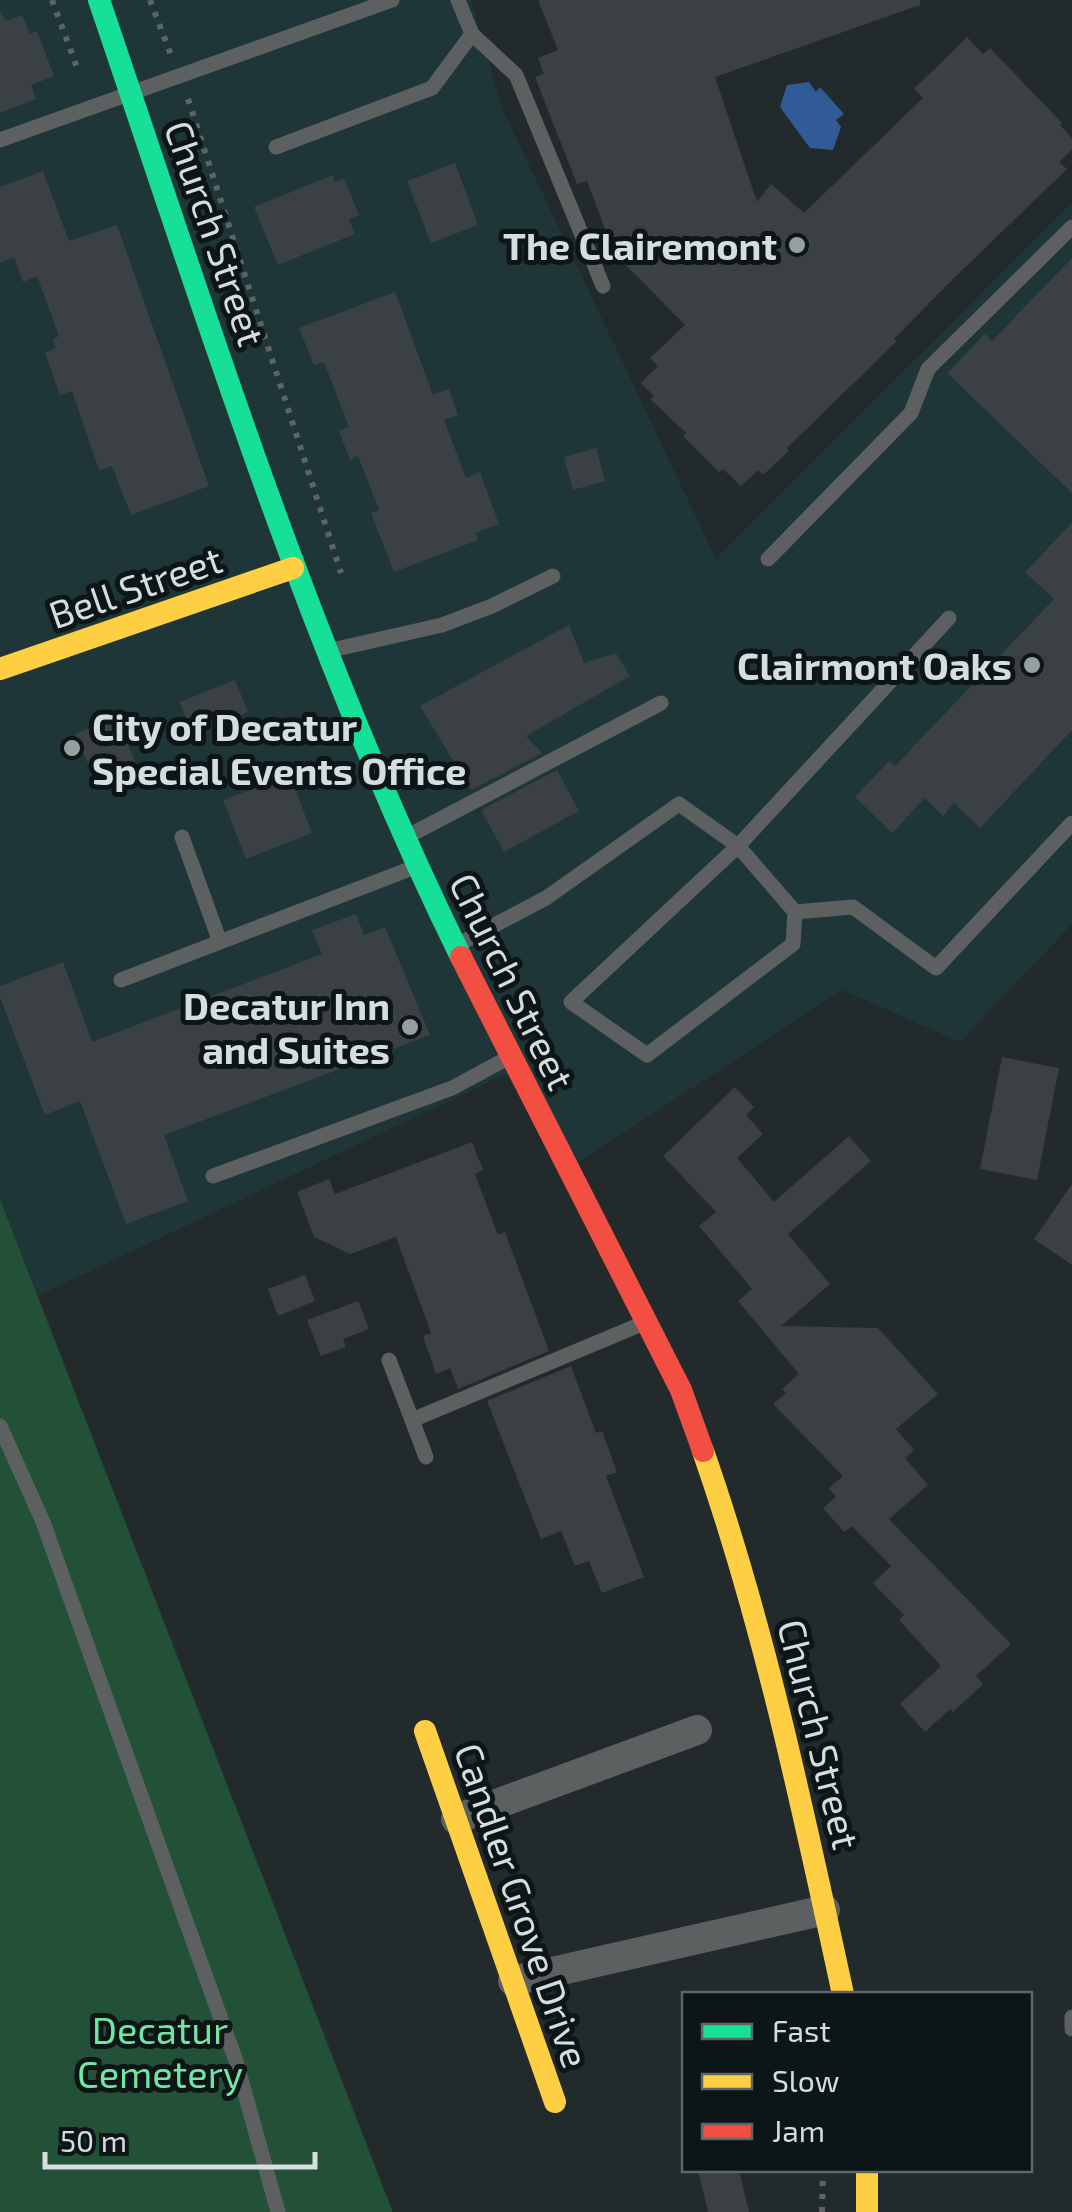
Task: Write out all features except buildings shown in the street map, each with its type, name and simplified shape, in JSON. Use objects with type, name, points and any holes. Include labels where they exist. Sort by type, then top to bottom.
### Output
[{"type":"main road","name":"Church Street","points":[[99,0],[293,568],[418,866],[510,1057],[681,1390],[730,1528],[766,1704],[826,1910],[843,1992]]},
{"type":"main road","name":"Bell Street","points":[[0,670],[293,568]]},
{"type":"main road","name":"Candler Grove Drive","points":[[425,1731],[555,2102]]},
{"type":"main road","points":[[867,2172],[867,2212]]},
{"type":"street","points":[[456,1819],[697,1730]]},
{"type":"street","points":[[513,1982],[826,1910]]},
{"type":"lane","points":[[0,140],[392,0]]},
{"type":"lane","points":[[458,0],[472,34],[516,75],[602,286]]},
{"type":"lane","points":[[276,148],[432,88],[472,34]]},
{"type":"lane","points":[[768,559],[911,413],[928,370],[1072,228]]},
{"type":"lane","points":[[328,651],[442,625],[553,576]]},
{"type":"lane","points":[[456,946],[546,898],[680,804],[738,846],[795,912],[794,944],[647,1056],[571,1002],[738,846],[949,618]]},
{"type":"lane","points":[[406,837],[661,702]]},
{"type":"lane","points":[[795,912],[853,908],[936,968],[1072,823]]},
{"type":"lane","points":[[182,836],[220,942]]},
{"type":"lane","points":[[121,980],[418,866]]},
{"type":"lane","points":[[214,1176],[452,1088],[510,1057]]},
{"type":"lane","points":[[412,1420],[647,1321]]},
{"type":"lane","points":[[389,1360],[426,1457]]},
{"type":"lane","points":[[0,1426],[43,1522],[236,2061],[278,2212]]},
{"type":"lane","points":[[1072,2018],[1072,2028]]},
{"type":"path","points":[[150,0],[180,76],[345,586]]},
{"type":"path","points":[[822,2172],[822,2212]]},
{"type":"shaded area","points":[[0,0],[471,0],[502,108],[716,559],[1072,203],[1072,924],[960,1042],[842,990],[565,1171],[506,1074],[38,1296],[0,1199]]},
{"type":"green space","name":"Decatur Cemetery","points":[[0,1199],[392,2210],[392,2212],[0,2212]]},
{"type":"water","points":[[809,82],[816,92],[820,87],[844,114],[836,120],[841,127],[833,150],[810,148],[780,107],[787,85]]},
{"type":"traffic: fast","points":[[99,0],[222,364],[309,604],[356,723],[461,957]]},
{"type":"traffic: slow","points":[[0,669],[293,568]]},
{"type":"traffic: slow","points":[[703,1451],[764,1652],[843,1992]]},
{"type":"traffic: slow","points":[[425,1731],[555,2102]]},
{"type":"traffic: slow","points":[[867,2172],[867,2212]]},
{"type":"traffic: jam","points":[[461,957],[681,1390],[703,1451]]},
{"type":"place","name":"The Clairemont","points":[[797,245]]},
{"type":"place","name":"Clairmont Oaks","points":[[1032,665]]},
{"type":"place","name":"City of Decatur Special Events Office","points":[[72,748]]},
{"type":"place","name":"Decatur Inn and Suites","points":[[410,1027]]}]
